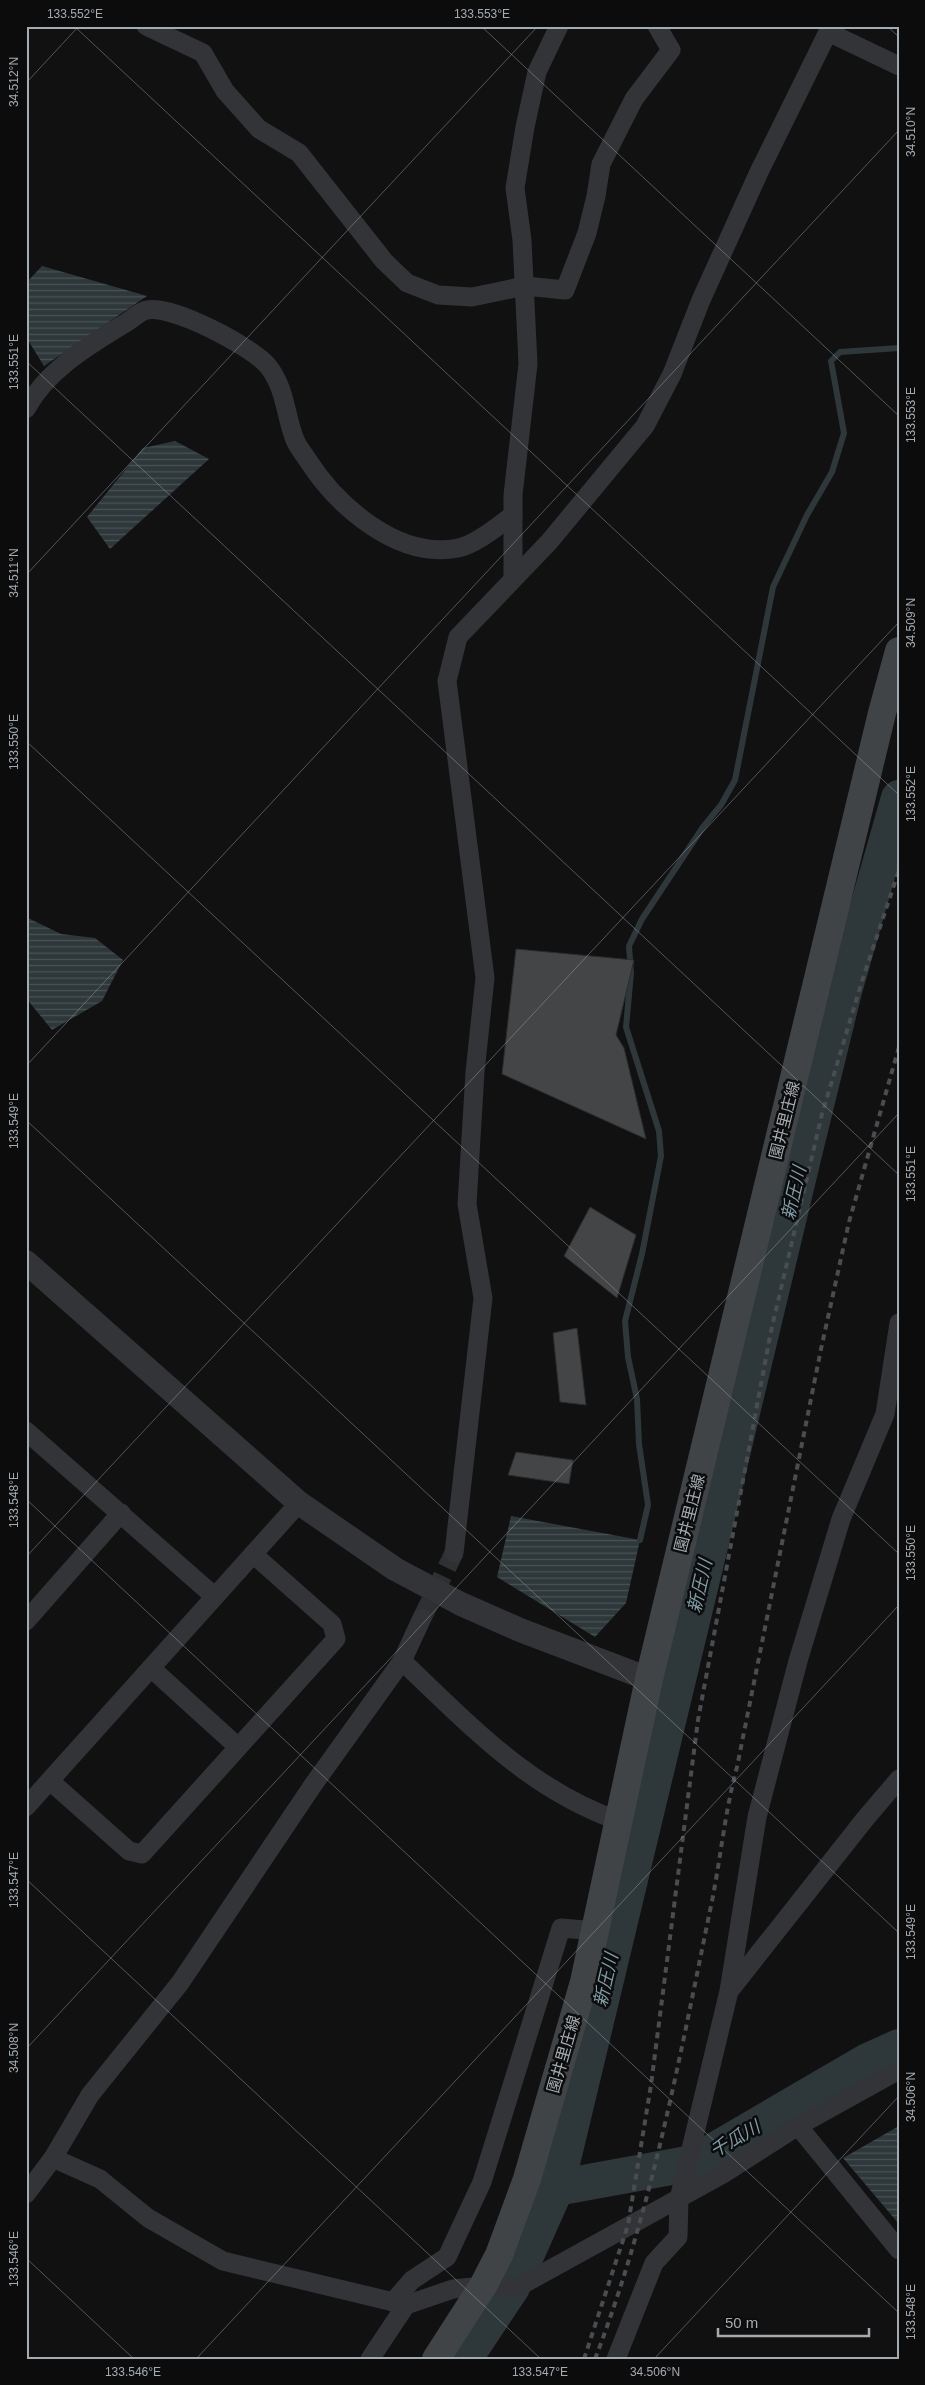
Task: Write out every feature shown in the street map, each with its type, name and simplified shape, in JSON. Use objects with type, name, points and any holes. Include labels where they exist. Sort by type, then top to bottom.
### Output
[{"type":"main road","name":"園井里庄線","points":[[436,2359],[482,2286],[499,2254],[527,2179],[584,1982],[597,1931],[649,1679],[877,732],[899,651]]},
{"type":"street","points":[[146,26],[203,53],[225,91],[236,104],[259,129],[299,153],[384,261],[407,283],[438,295],[472,297],[524,286],[565,290],[586,233],[596,196],[601,164],[634,99],[671,50],[657,26]]},
{"type":"street","points":[[513,580],[513,495],[528,364],[522,240],[515,188],[524,127],[537,72],[559,26]]},
{"type":"street","points":[[454,1553],[483,1298],[467,1204],[475,1072],[485,978],[447,680],[458,638],[549,542],[645,426],[672,374],[701,300],[759,172],[829,29],[899,66]]},
{"type":"street","points":[[26,410],[35,393],[79,352],[146,310],[171,312],[237,342],[268,366],[285,397],[295,440],[317,474],[344,506],[390,538],[419,549],[459,548],[486,534],[513,515]]},
{"type":"street","points":[[26,1262],[299,1503],[395,1569],[460,1604],[520,1630],[649,1679]]},
{"type":"street","points":[[616,2359],[654,2262],[678,2237],[678,2198],[729,1991],[757,1817],[798,1661],[841,1519],[885,1414],[899,1323]]},
{"type":"street","points":[[28,1436],[121,1513],[214,1596]]},
{"type":"street","points":[[26,1807],[299,1503]]},
{"type":"street","points":[[26,1621],[121,1513]]},
{"type":"street","points":[[50,1781],[129,1851],[142,1854],[336,1639],[332,1624],[253,1554]]},
{"type":"street","points":[[26,2194],[53,2158],[90,2095],[180,1983],[308,1793],[402,1661],[422,1618]]},
{"type":"street","points":[[402,1661],[494,1747],[529,1775],[590,1810],[620,1821]]},
{"type":"street","points":[[151,1668],[238,1747]]},
{"type":"street","points":[[729,1991],[865,1819],[899,1779]]},
{"type":"street","points":[[370,2359],[412,2280],[447,2257],[482,2182],[561,1928],[597,1931]]},
{"type":"street","points":[[53,2158],[100,2179],[148,2218],[223,2261],[399,2304],[452,2288],[482,2286],[518,2287],[723,2174],[798,2126],[899,2070]]},
{"type":"street","points":[[798,2126],[899,2250]]},
{"type":"shaded area","points":[[42,266],[147,296],[44,366],[26,337],[26,283]]},
{"type":"shaded area","points":[[175,441],[209,459],[110,549],[87,517],[143,448]]},
{"type":"shaded area","points":[[26,917],[61,934],[95,938],[123,960],[102,1001],[52,1030],[26,998]]},
{"type":"shaded area","points":[[511,1516],[640,1540],[626,1603],[595,1637],[497,1577]]},
{"type":"shaded area","points":[[899,2126],[899,2224],[843,2158]]},
{"type":"building","points":[[516,949],[634,960],[616,1035],[624,1048],[646,1139],[502,1074]]},
{"type":"building","points":[[590,1207],[636,1235],[617,1298],[564,1256]]},
{"type":"building","points":[[577,1328],[586,1405],[560,1402],[553,1333]]},
{"type":"building","points":[[516,1452],[573,1460],[569,1484],[508,1475]]},
{"type":"waterway","points":[[640,1540],[648,1505],[639,1444],[637,1399],[628,1357],[625,1321],[642,1254],[661,1156],[659,1131],[626,1027],[631,973],[629,946],[642,919],[703,827],[721,805],[735,780],[773,587],[807,515],[832,472],[844,433],[831,361],[840,352],[899,348]]},
{"type":"waterway","name":"新圧川","points":[[464,2359],[512,2287],[556,2188],[844,991],[899,798]]},
{"type":"waterway","name":"千瓜川","points":[[556,2188],[693,2163],[866,2062],[899,2047]]},
{"type":"tunnel","points":[[422,1618],[454,1553]]},
{"type":"railway","points":[[584,2359],[628,2225],[651,2085],[698,1720],[771,1331],[822,1114],[862,981],[899,870]]},
{"type":"railway","points":[[595,2359],[633,2247],[663,2132],[712,1901],[729,1800],[821,1349],[849,1222],[899,1047]]}]
